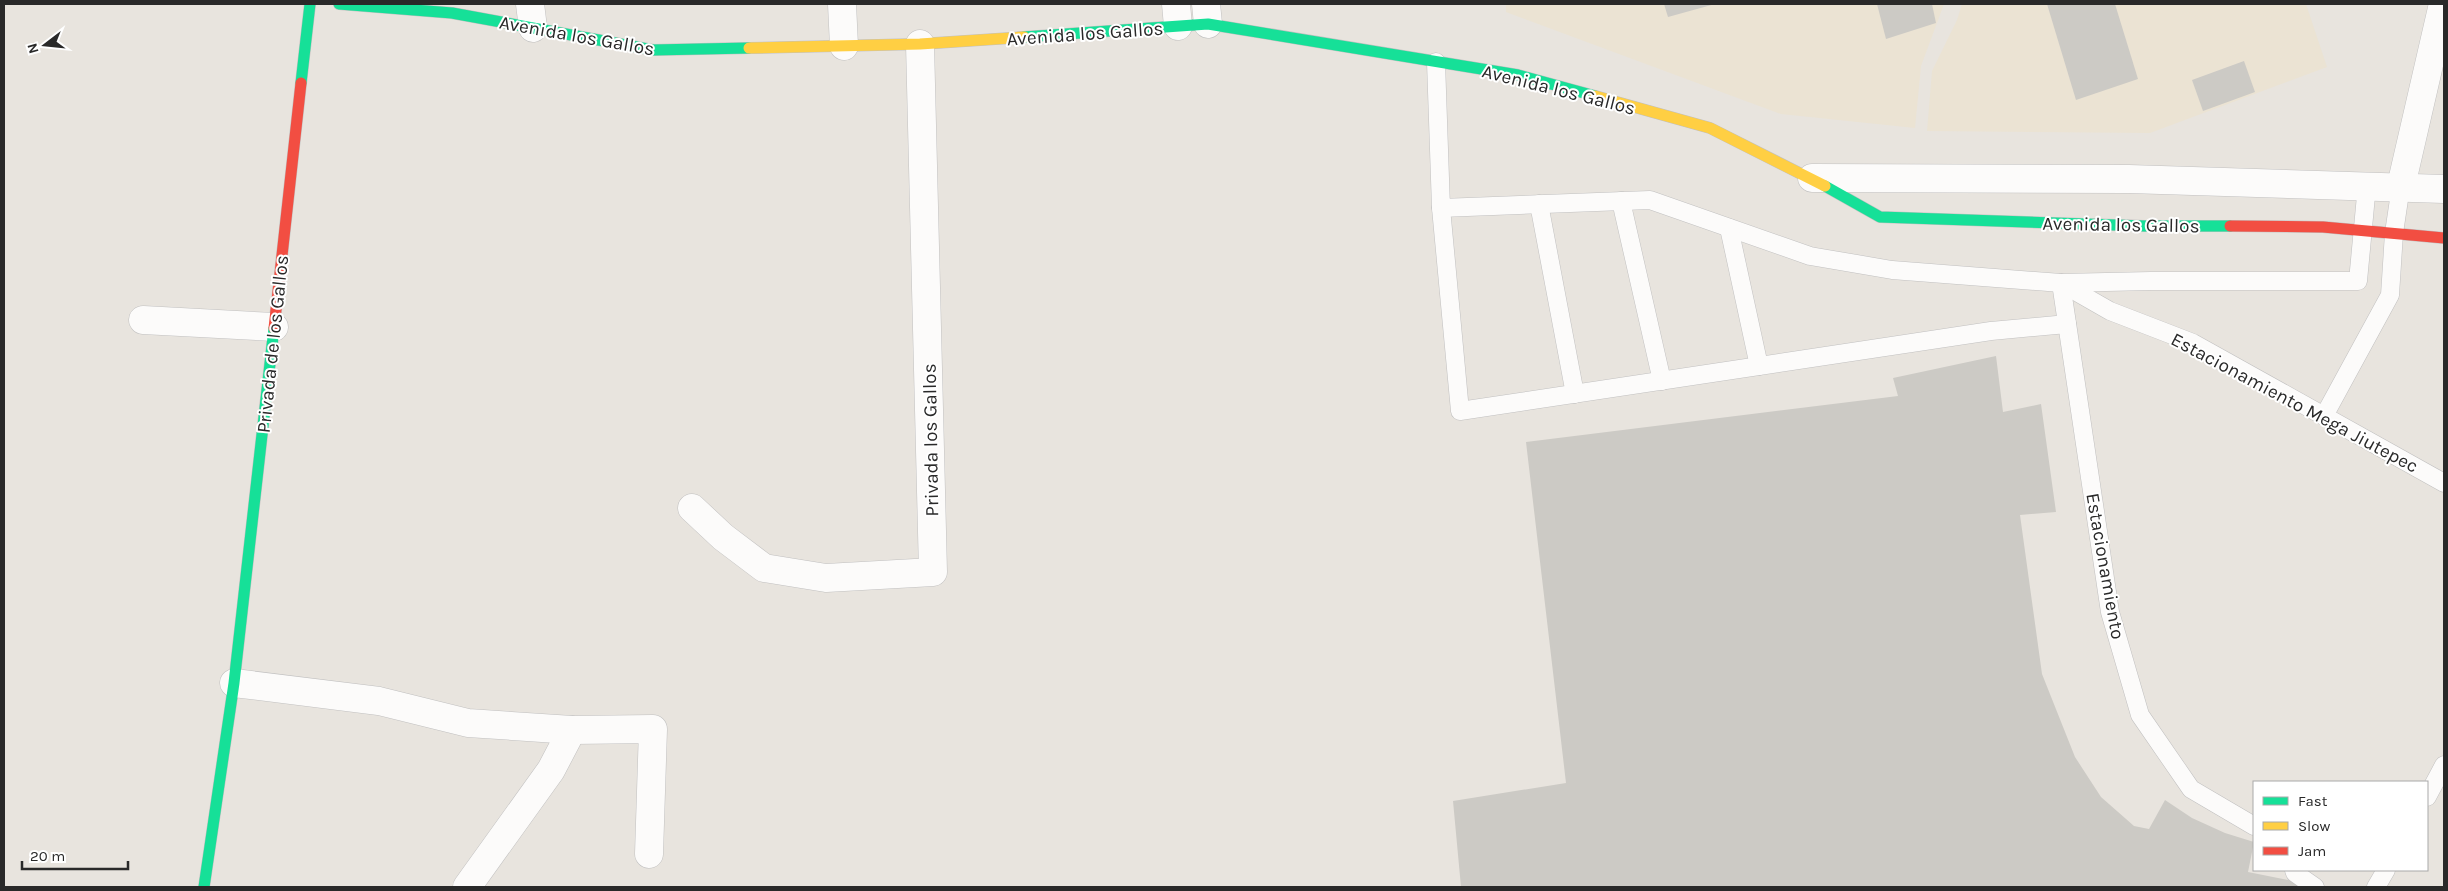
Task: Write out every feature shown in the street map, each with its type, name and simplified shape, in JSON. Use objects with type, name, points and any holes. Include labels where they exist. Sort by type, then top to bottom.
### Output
[{"type":"street","name":"Privada de los Gallos","points":[[204,887],[234,683],[310,4]]},
{"type":"street","name":"Avenida los Gallos","points":[[339,4],[452,13],[531,16],[653,50],[920,44],[1177,15],[1207,14],[1436,62],[1518,75],[1710,128],[1812,178],[1880,216],[2145,226],[2323,227],[2441,238]]},
{"type":"street","points":[[842,4],[844,46]]},
{"type":"street","points":[[2422,187],[2443,4]]},
{"type":"street","name":"Privada los Gallos","points":[[692,508],[723,537],[764,568],[826,578],[933,572],[920,44]]},
{"type":"street","name":"Avenida los Gallos","points":[[1812,178],[2129,179],[2422,187]]},
{"type":"street","points":[[143,320],[274,327]]},
{"type":"street","points":[[234,683],[379,701],[468,723],[572,730],[653,729],[649,854]]},
{"type":"street","points":[[467,887],[551,770],[572,730]]},
{"type":"lane","points":[[1436,62],[1441,208],[1460,411],[1991,330],[2067,324]]},
{"type":"lane","points":[[2061,283],[2151,280],[2358,281],[2364,231],[2366,185]]},
{"type":"lane","points":[[2324,416],[2390,295],[2394,233],[2422,187]]},
{"type":"lane","name":"Estacionamiento Mega Jiutepec","points":[[1441,208],[1650,200],[1810,256],[1892,270],[2061,283],[2110,311],[2193,343],[2444,482]]},
{"type":"lane","points":[[1621,201],[1662,381]]},
{"type":"lane","points":[[1539,204],[1576,394]]},
{"type":"lane","points":[[1729,228],[1759,366]]},
{"type":"lane","name":"Estacionamiento","points":[[2061,283],[2110,612],[2140,715],[2191,789],[2253,825]]},
{"type":"lane","points":[[2428,795],[2444,764]]},
{"type":"lane","points":[[2294,871],[2315,887]]},
{"type":"lane","points":[[2376,887],[2385,871]]},
{"type":"shaded area","points":[[1506,4],[1944,4],[1921,66],[1915,128],[1781,114],[1506,12]]},
{"type":"shaded area","points":[[1962,4],[2306,4],[2327,67],[2150,133],[1927,131],[1932,71],[1957,20]]},
{"type":"building","points":[[1664,4],[1715,4],[1668,17]]},
{"type":"building","points":[[1877,4],[1932,4],[1936,23],[1886,39]]},
{"type":"building","points":[[2047,4],[2115,4],[2138,79],[2076,100]]},
{"type":"building","points":[[2244,61],[2255,92],[2203,111],[2192,80]]},
{"type":"building","points":[[1996,356],[2003,412],[2041,404],[2056,512],[2020,515],[2042,674],[2075,757],[2101,797],[2134,826],[2149,829],[2165,800],[2192,818],[2225,833],[2253,842],[2248,872],[2303,883],[2308,887],[1461,887],[1453,801],[1566,783],[1526,442],[1898,396],[1893,378]]},
{"type":"traffic: fast","points":[[301,83],[310,4]]},
{"type":"traffic: fast","points":[[339,4],[452,13],[653,50],[749,48]]},
{"type":"traffic: fast","points":[[1024,37],[1208,24],[1518,75],[1595,96]]},
{"type":"traffic: fast","points":[[1825,186],[1880,217],[2145,226],[2230,226]]},
{"type":"traffic: fast","points":[[204,887],[234,683],[274,328]]},
{"type":"traffic: slow","points":[[749,48],[920,44],[1024,37]]},
{"type":"traffic: slow","points":[[1595,96],[1710,128],[1825,186]]},
{"type":"traffic: jam","points":[[274,328],[301,83]]},
{"type":"traffic: jam","points":[[2230,226],[2323,227],[2444,238]]}]
